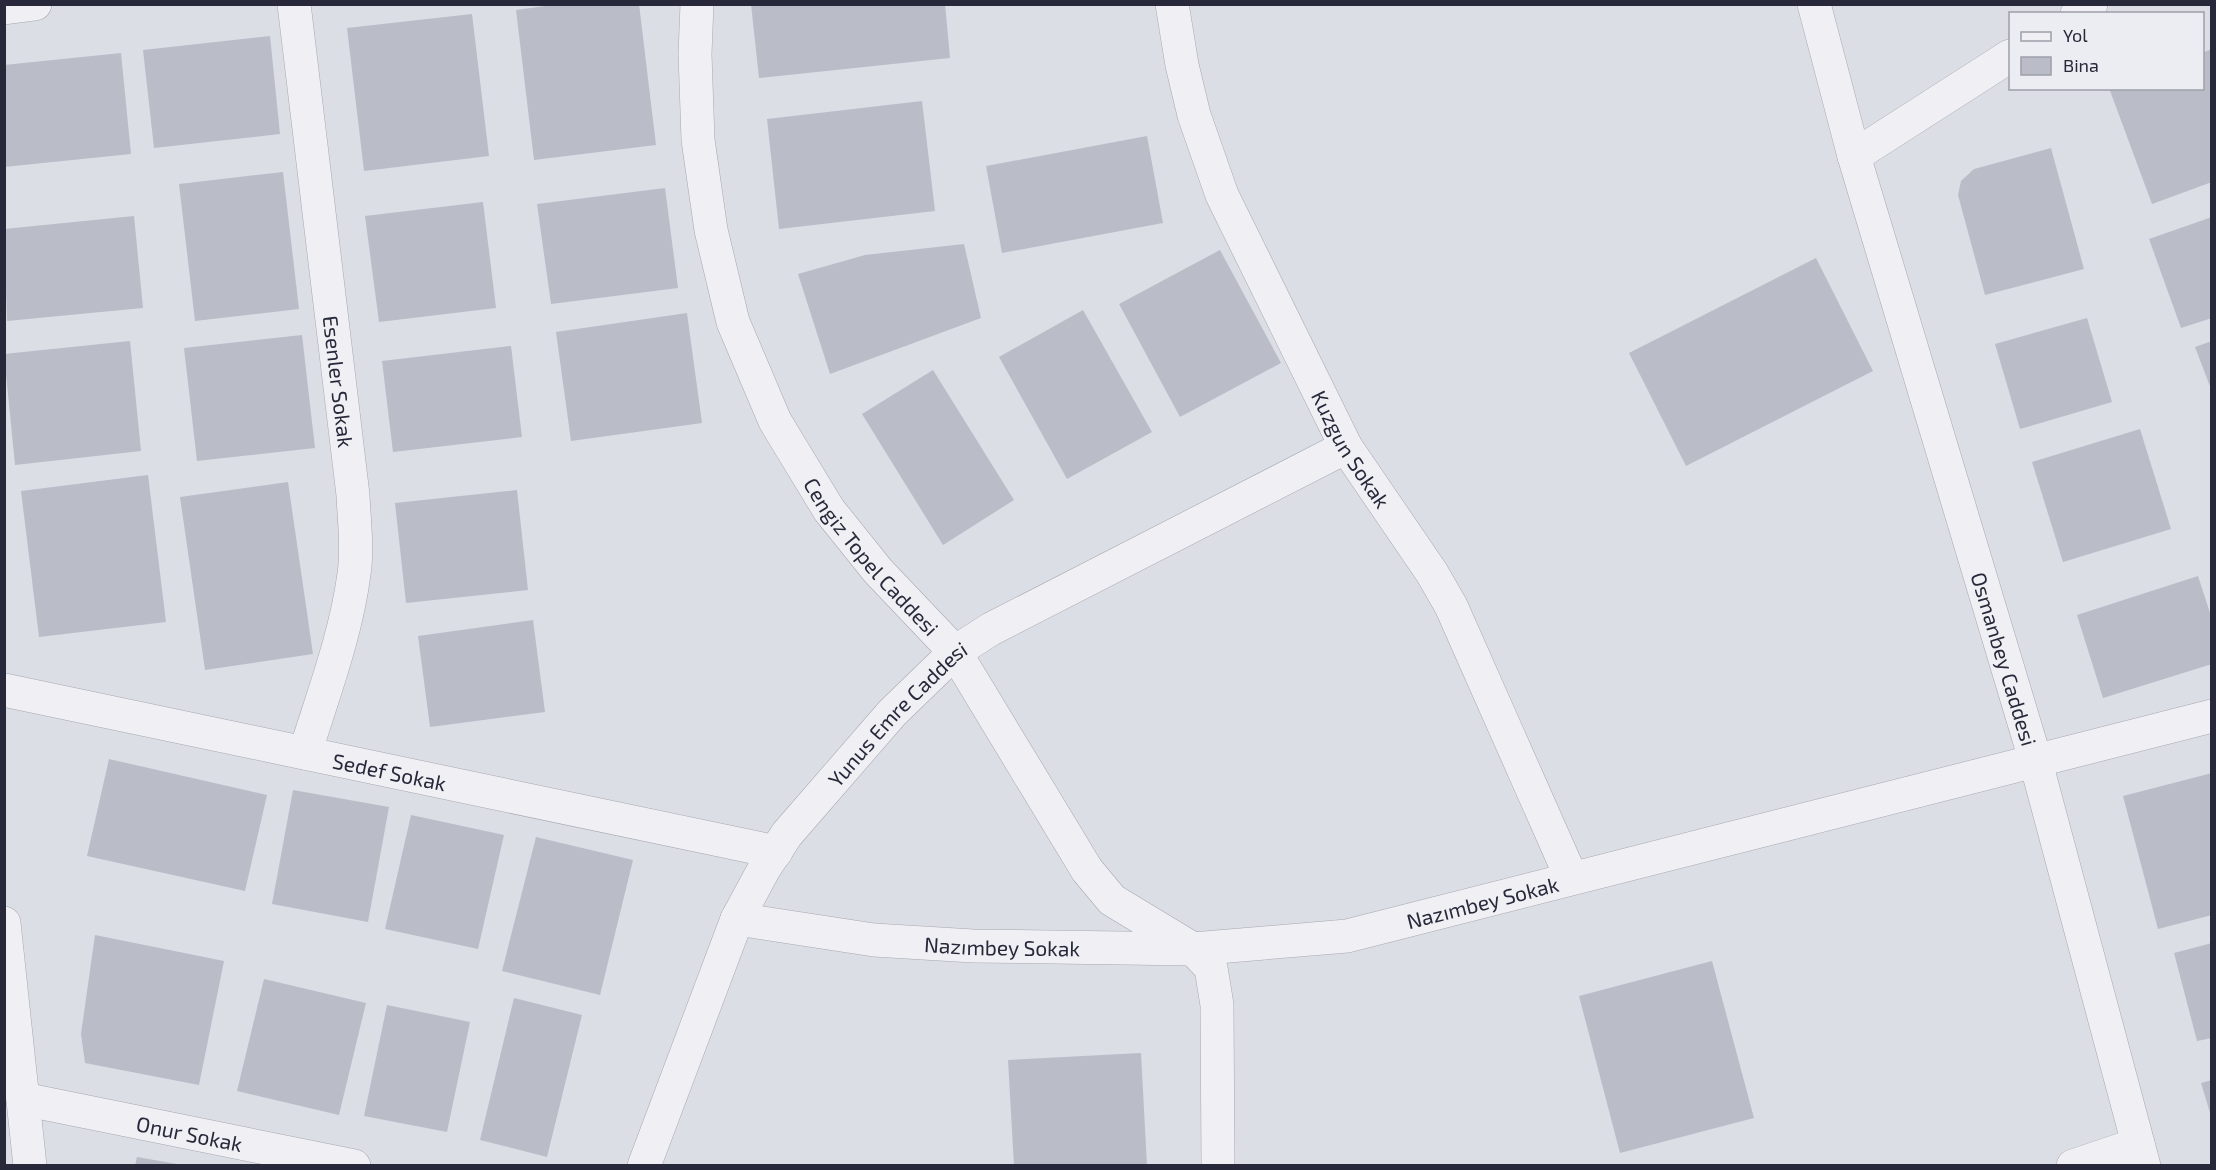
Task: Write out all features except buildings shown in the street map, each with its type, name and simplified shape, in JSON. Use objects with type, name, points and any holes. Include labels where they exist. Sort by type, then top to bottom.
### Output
[{"type":"street","points":[[4,8],[35,4]]},
{"type":"street","name":"Esenler Sokak","points":[[294,4],[353,495],[355,534],[355,571],[348,611],[305,753]]},
{"type":"street","name":"Cengiz Topel Caddesi","points":[[697,4],[695,54],[698,140],[711,230],[733,322],[775,421],[829,510],[878,571],[955,652],[1087,870],[1112,900],[1193,949],[1211,968],[1217,1005],[1218,1166]]},
{"type":"street","name":"Kuzgun Sokak","points":[[1172,4],[1182,65],[1194,115],[1218,184],[1346,447],[1432,573],[1451,606],[1571,877]]},
{"type":"street","points":[[1797,4],[1817,17]]},
{"type":"street","name":"Osmanbey Caddesi","points":[[1817,17],[1854,156],[2035,759],[2141,1155]]},
{"type":"street","points":[[1854,156],[2009,57]]},
{"type":"street","name":"Yunus Emre Caddesi","points":[[644,1166],[737,919],[787,834],[913,692],[955,652],[991,629],[1346,447]]},
{"type":"street","name":"Sedef Sokak","points":[[4,690],[776,852]]},
{"type":"street","name":"Nazımbey Sokak","points":[[737,919],[874,940],[973,946],[1193,949],[1347,936],[1571,877],[2211,716]]},
{"type":"street","points":[[4,923],[30,1166]]},
{"type":"street","name":"Onur Sokak","points":[[23,1099],[354,1166]]},
{"type":"street","points":[[2073,1166],[2141,1155]]}]
